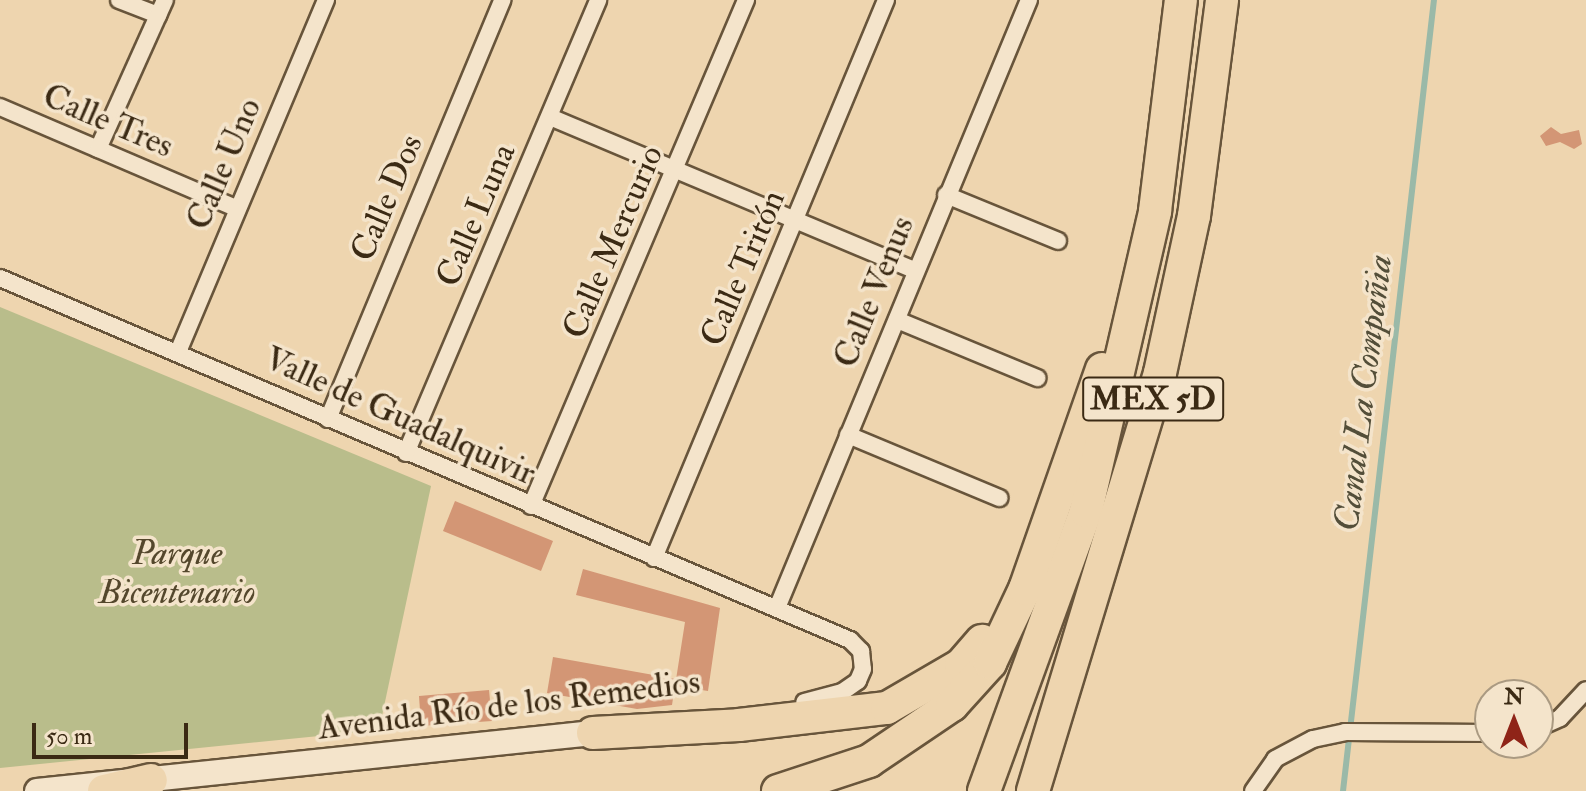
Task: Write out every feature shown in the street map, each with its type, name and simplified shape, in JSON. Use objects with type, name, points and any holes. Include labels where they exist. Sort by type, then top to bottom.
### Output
[{"type":"highway","name":"MEX 5D","points":[[987,784],[1086,511],[1155,211],[1181,0]]},
{"type":"highway","name":"MEX 5D","points":[[1033,789],[1160,373],[1194,216],[1222,0]]},
{"type":"highway","points":[[778,791],[869,761],[952,705],[990,663],[1025,589],[1155,211]]},
{"type":"highway","points":[[593,733],[753,724],[887,708],[961,665],[1025,589]]},
{"type":"highway","points":[[104,791],[151,780]]},
{"type":"street","points":[[98,149],[162,8],[119,0]]},
{"type":"street","name":"Calle Uno","points":[[178,352],[326,0]]},
{"type":"street","name":"Calle Dos","points":[[328,419],[502,0]]},
{"type":"street","name":"Calle Luna","points":[[406,453],[598,0]]},
{"type":"street","name":"Calle Mercurio","points":[[531,506],[677,170],[746,0]]},
{"type":"street","name":"Calle Tritón","points":[[654,558],[886,0]]},
{"type":"street","name":"Calle Venus","points":[[777,608],[1029,0]]},
{"type":"street","name":"Calle Tres","points":[[0,107],[236,208]]},
{"type":"street","points":[[550,117],[795,223],[916,271]]},
{"type":"street","points":[[946,195],[1058,241]]},
{"type":"street","name":"Valle de Guadalquivir","points":[[0,278],[777,608]]},
{"type":"street","points":[[897,320],[1037,378]]},
{"type":"street","points":[[848,435],[999,498]]},
{"type":"street","name":"Avenida Río de los Remedios","points":[[37,791],[593,733],[821,700],[858,681],[863,669],[861,651],[850,640],[777,608]]},
{"type":"street","points":[[1554,721],[1586,690]]},
{"type":"street","points":[[1253,791],[1261,774],[1292,745],[1345,732],[1474,732]]},
{"type":"green space","name":"Parque Bicentenario","points":[[0,307],[431,486],[379,730],[0,768]]},
{"type":"building","points":[[1551,127],[1561,134],[1579,130],[1582,144],[1574,149],[1560,142],[1546,146],[1540,136]]},
{"type":"building","points":[[455,501],[553,541],[541,571],[443,531]]},
{"type":"building","points":[[583,569],[720,608],[708,691],[675,686],[685,622],[576,595]]},
{"type":"building","points":[[553,657],[676,679],[672,705],[637,709],[547,693]]},
{"type":"building","points":[[489,690],[492,721],[421,726],[419,696]]},
{"type":"waterway","name":"Canal La Compañia","points":[[1343,791],[1434,0]]}]
